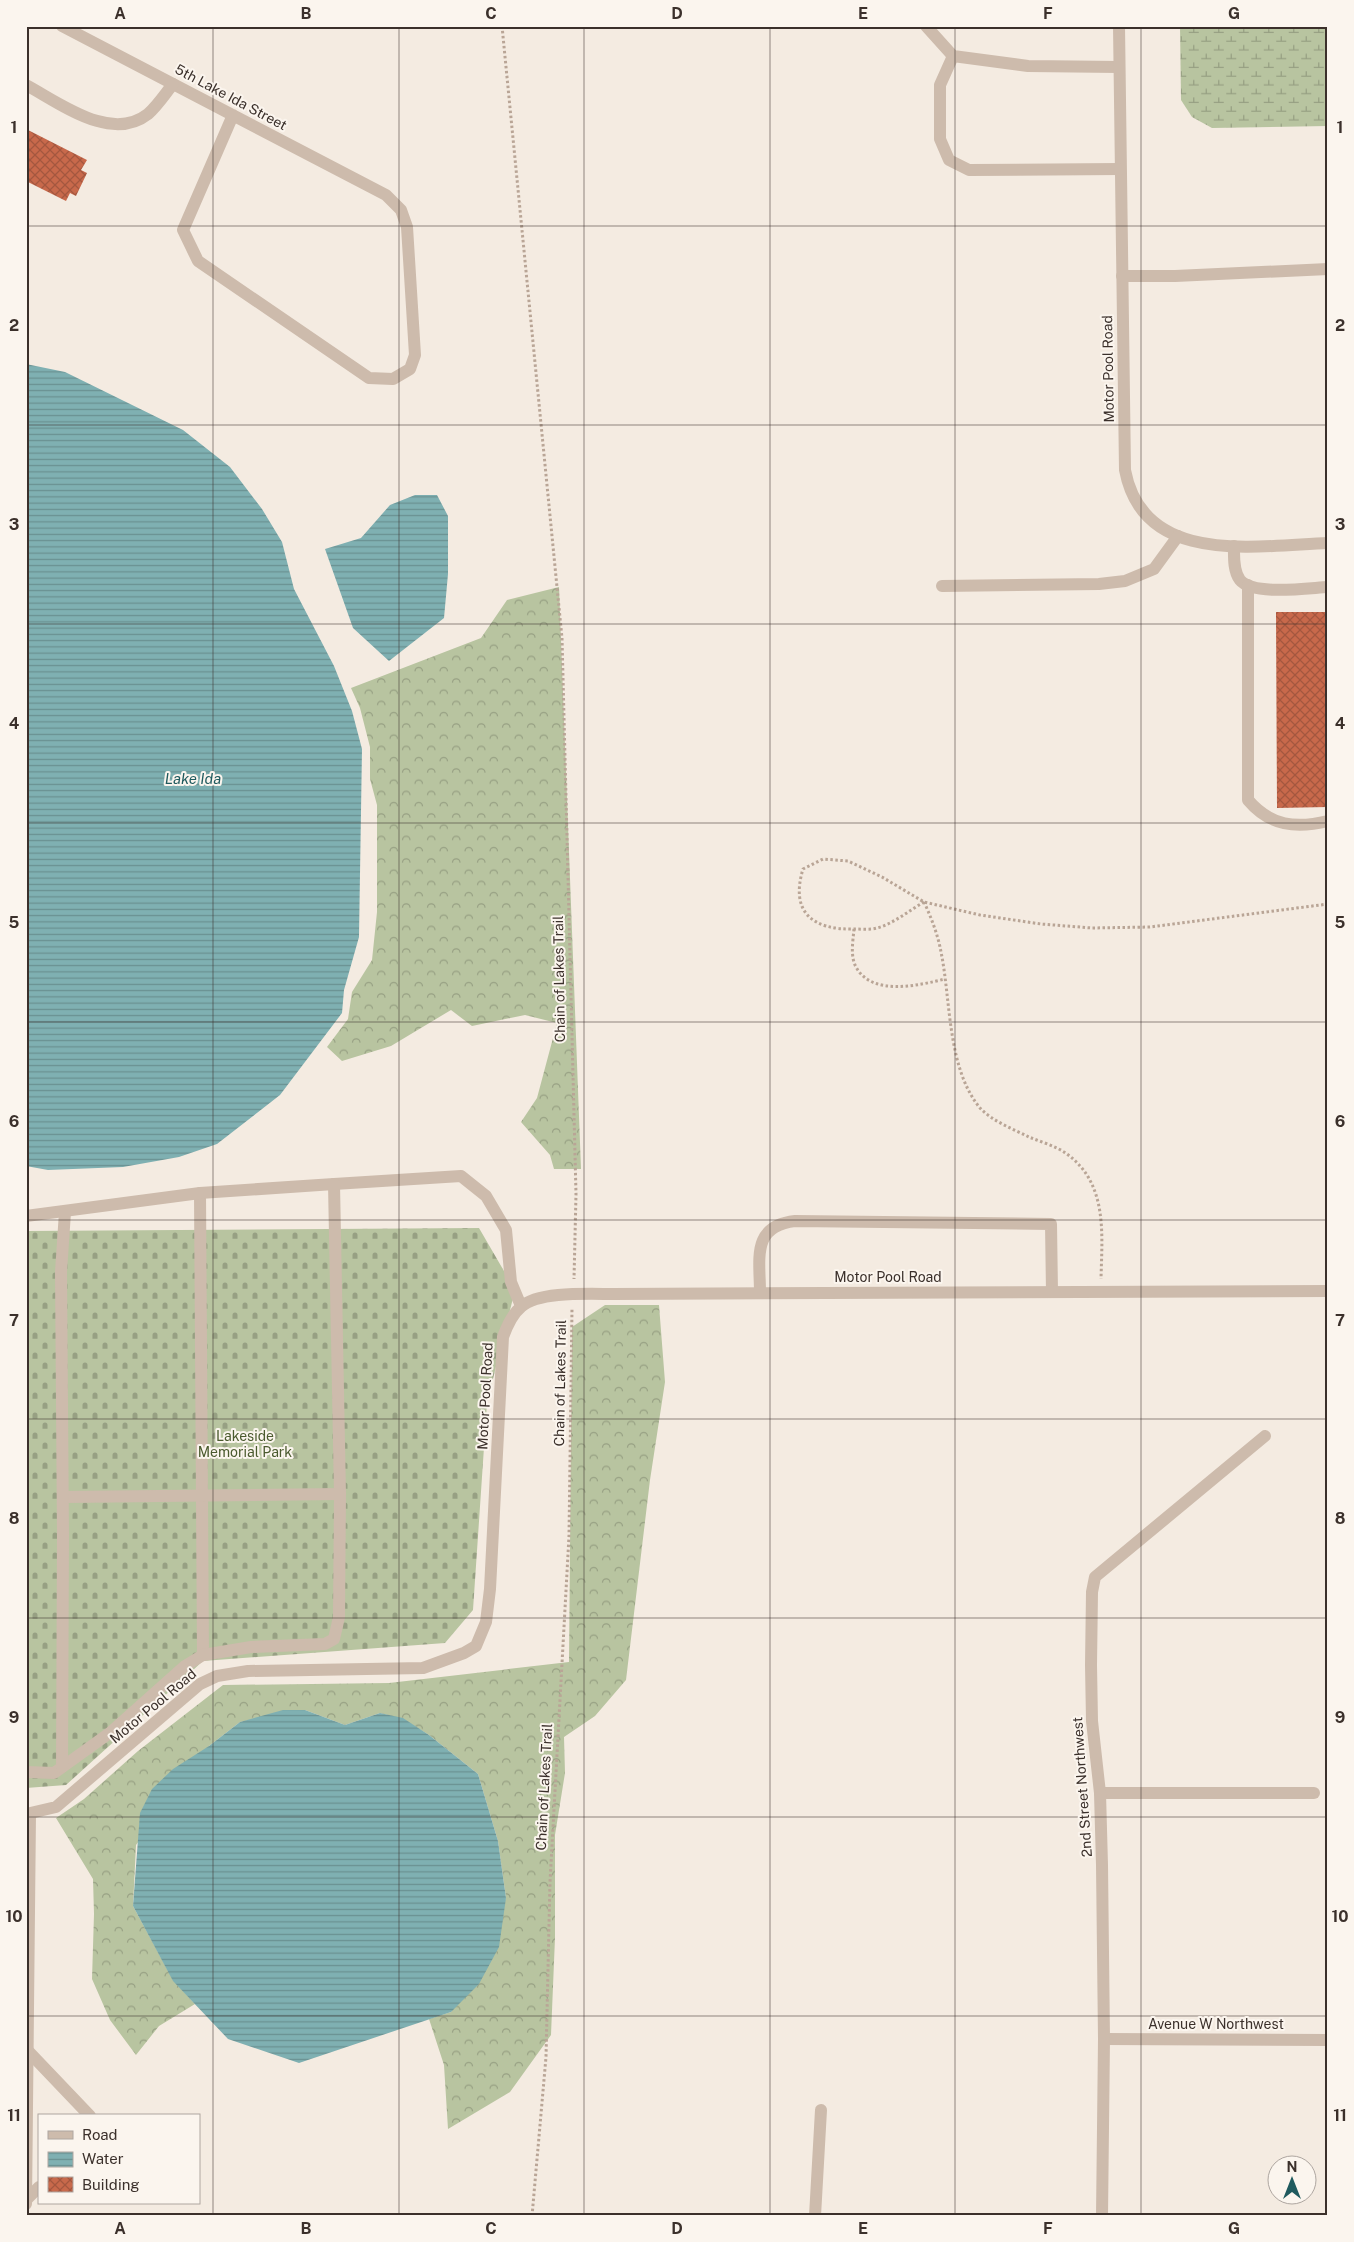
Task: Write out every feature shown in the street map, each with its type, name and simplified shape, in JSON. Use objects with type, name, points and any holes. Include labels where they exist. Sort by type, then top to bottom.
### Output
[{"type":"street","name":"5th Lake Ida Street","points":[[62,26],[233,115],[386,195],[401,210],[408,227],[415,354],[410,369],[393,378],[383,380],[370,378],[198,261],[183,230],[233,115]]},
{"type":"street","points":[[926,26],[953,56],[1028,66],[1119,67]]},
{"type":"street","name":"Motor Pool Road","points":[[1119,26],[1125,470],[1128,488],[1138,508],[1159,528],[1197,543],[1234,546],[1328,543]]},
{"type":"street","points":[[953,56],[940,85],[940,139],[950,160],[969,170],[1120,169]]},
{"type":"street","points":[[26,85],[91,119],[126,124],[148,114],[173,84]]},
{"type":"street","points":[[1122,276],[1175,276],[1328,269]]},
{"type":"street","points":[[942,586],[1099,584],[1125,581],[1154,569],[1178,536]]},
{"type":"street","points":[[1234,546],[1237,575],[1242,582],[1248,585],[1269,589],[1328,587]]},
{"type":"street","points":[[1248,585],[1248,800],[1258,812],[1271,821],[1294,825],[1328,821]]},
{"type":"street","points":[[26,1216],[200,1193],[460,1176],[486,1196],[506,1230],[511,1282],[521,1306]]},
{"type":"street","points":[[26,1772],[54,1772],[62,1767],[111,1732],[185,1666],[203,1655],[251,1647],[325,1644],[334,1639],[339,1617],[340,1494],[334,1184]]},
{"type":"street","points":[[200,1193],[203,1655]]},
{"type":"street","points":[[62,1767],[63,1497],[61,1272],[65,1212]]},
{"type":"street","points":[[760,1293],[760,1248],[763,1236],[782,1222],[795,1220],[1051,1224],[1052,1292]]},
{"type":"street","name":"Motor Pool Road","points":[[28,1814],[56,1807],[200,1684],[217,1676],[248,1671],[423,1668],[464,1653],[476,1646],[486,1622],[490,1589],[503,1337],[509,1322],[521,1306],[535,1299],[573,1295],[760,1293],[1328,1291]]},
{"type":"street","name":"2nd Street Northwest","points":[[1102,2216],[1104,2038],[1100,1792],[1092,1712],[1092,1592],[1095,1577],[1265,1436]]},
{"type":"street","points":[[63,1497],[202,1497],[340,1494]]},
{"type":"street","points":[[1100,1792],[1314,1793]]},
{"type":"street","points":[[26,2204],[28,1814]]},
{"type":"street","name":"Avenue W Northwest","points":[[1104,2038],[1328,2040]]},
{"type":"street","points":[[28,2051],[88,2114]]},
{"type":"street","points":[[815,2216],[821,2110]]},
{"type":"street","points":[[26,2200],[38,2188]]},
{"type":"path","name":"Chain of Lakes Trail","points":[[502,26],[562,648],[575,1144],[576,1243],[573,1295],[569,1536],[550,1882],[546,2057],[532,2216]]},
{"type":"path","points":[[924,902],[877,928],[834,930],[806,915],[798,901],[798,884],[803,869],[823,859],[848,861],[882,877],[924,902],[980,915],[1041,924],[1092,928],[1150,927],[1328,904]]},
{"type":"path","points":[[924,902],[941,950],[959,1067],[981,1108],[999,1122],[1066,1153],[1084,1169],[1093,1185],[1100,1206],[1102,1227],[1101,1292]]},
{"type":"path","points":[[854,929],[852,954],[856,967],[865,977],[879,984],[898,987],[922,985],[945,979]]},
{"type":"green space","points":[[1180,26],[1328,26],[1328,126],[1212,128],[1192,117],[1181,100]]},
{"type":"green space","points":[[559,587],[581,1169],[554,1169],[550,1155],[521,1122],[537,1098],[557,1023],[525,1015],[472,1026],[451,1010],[391,1046],[342,1061],[327,1047],[348,1019],[352,992],[372,960],[377,912],[377,805],[370,779],[370,747],[360,708],[351,688],[481,638],[507,600]]},
{"type":"green space","name":"Lakeside Memorial Park","points":[[479,1228],[515,1290],[487,1403],[473,1610],[445,1643],[203,1661],[66,1785],[26,1788],[26,1231]]},
{"type":"green space","points":[[605,1305],[659,1305],[665,1382],[650,1480],[626,1680],[595,1716],[564,1737],[565,1773],[555,1835],[555,1938],[551,2035],[510,2092],[448,2129],[444,2065],[429,2019],[451,2012],[506,1898],[498,1841],[478,1774],[429,1735],[403,1719],[380,1713],[345,1725],[305,1710],[240,1722],[209,1746],[136,1845],[133,1906],[173,1980],[195,2004],[159,2026],[136,2055],[110,2020],[92,1979],[93,1879],[56,1818],[84,1799],[138,1751],[223,1685],[389,1683],[569,1662],[572,1327]]},
{"type":"water","name":"Lake Ida","points":[[26,364],[65,372],[183,430],[230,467],[262,509],[282,542],[294,589],[334,666],[352,711],[362,749],[359,937],[344,990],[342,1013],[280,1095],[217,1144],[179,1157],[123,1167],[48,1170],[26,1166]]},
{"type":"water","points":[[415,495],[437,495],[448,516],[448,574],[444,618],[389,661],[353,628],[325,549],[361,538],[390,505]]},
{"type":"water","points":[[283,1710],[305,1710],[345,1725],[380,1713],[403,1718],[429,1735],[478,1774],[498,1841],[506,1898],[499,1947],[479,1984],[451,2012],[299,2063],[228,2039],[173,1981],[133,1906],[140,1813],[152,1789],[173,1769],[209,1746],[240,1722]]},
{"type":"building","points":[[26,129],[87,160],[81,170],[87,173],[76,196],[70,193],[66,201],[26,181]]},
{"type":"building","points":[[1276,612],[1328,612],[1328,807],[1277,808]]}]
